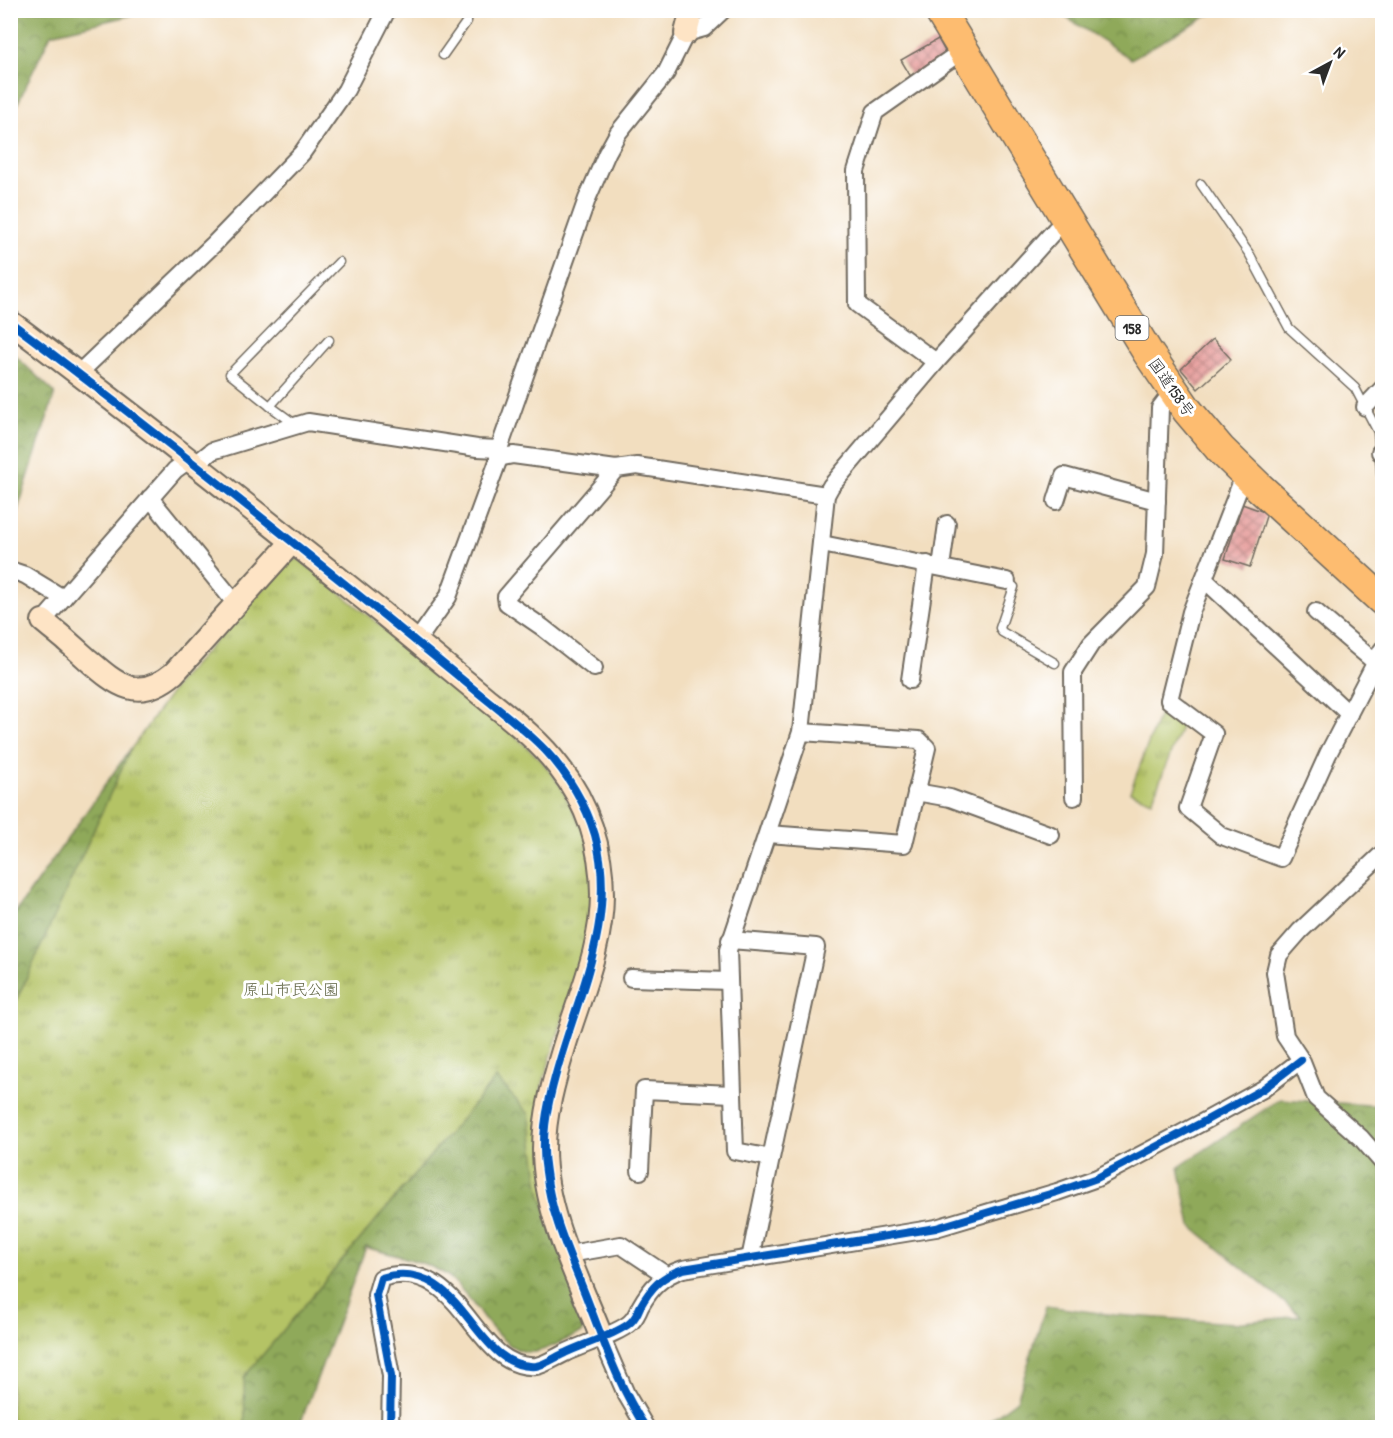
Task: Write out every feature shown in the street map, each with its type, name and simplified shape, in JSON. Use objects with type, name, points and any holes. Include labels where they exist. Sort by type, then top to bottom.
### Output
[{"type":"highway","name":"国道158号","points":[[939,10],[1067,222],[1173,391],[1220,448],[1245,473],[1383,600]]},
{"type":"street","points":[[79,373],[214,244],[302,153],[346,90],[387,10]]},
{"type":"street","points":[[417,641],[448,597],[587,199],[607,153],[618,134],[666,73],[686,33],[692,10]]},
{"type":"street","points":[[686,33],[704,28],[723,10]]},
{"type":"street","points":[[936,362],[857,304],[856,171],[875,112],[963,50]]},
{"type":"street","points":[[771,1158],[735,1151],[729,981],[730,940],[801,732],[826,495],[831,486],[936,362],[1055,230],[1067,222]]},
{"type":"street","points":[[10,322],[193,461],[417,641],[547,752],[574,788],[594,833],[602,877],[601,919],[590,968],[561,1057],[545,1128],[544,1151],[548,1185],[569,1254],[626,1394],[646,1428]]},
{"type":"street","points":[[1365,407],[1383,389]]},
{"type":"street","points":[[1074,797],[1073,672],[1091,644],[1147,587],[1155,554],[1160,408],[1173,391]]},
{"type":"street","points":[[292,542],[174,673],[154,687],[142,689],[117,685],[44,621],[175,470],[212,451],[308,422],[513,455],[616,469],[637,466],[826,495]]},
{"type":"street","points":[[594,668],[533,620],[507,603],[506,597],[616,469]]},
{"type":"street","points":[[1245,473],[1191,612],[1169,700],[1214,734],[1188,808],[1222,836],[1281,858],[1379,656],[1316,612]]},
{"type":"street","points":[[1056,501],[1064,476],[1157,501]]},
{"type":"street","points":[[150,498],[236,604]]},
{"type":"street","points":[[910,680],[934,565],[947,524]]},
{"type":"street","points":[[822,544],[1007,581]]},
{"type":"street","points":[[10,570],[25,575],[63,598]]},
{"type":"street","points":[[1204,579],[1349,714]]},
{"type":"street","points":[[768,834],[904,844],[927,748],[919,740],[801,732]]},
{"type":"street","points":[[916,792],[950,798],[1051,836]]},
{"type":"street","points":[[1383,854],[1300,931],[1279,955],[1275,972],[1278,1001],[1286,1036],[1301,1060],[1316,1098],[1361,1137],[1383,1162]]},
{"type":"street","points":[[730,940],[816,947],[750,1259]]},
{"type":"street","points":[[631,978],[729,981]]},
{"type":"street","points":[[390,1428],[391,1376],[376,1296],[381,1278],[397,1273],[428,1281],[454,1298],[495,1351],[508,1361],[539,1366],[632,1321],[647,1293],[666,1275],[936,1228],[1009,1208],[1087,1182],[1263,1089],[1301,1060]]},
{"type":"street","points":[[640,1171],[644,1090],[732,1094]]},
{"type":"street","points":[[569,1254],[621,1245],[666,1275]]},
{"type":"lane","points":[[443,55],[467,21],[468,10]]},
{"type":"lane","points":[[1201,184],[1250,255],[1289,328],[1355,388],[1378,432],[1383,484]]},
{"type":"lane","points":[[296,425],[231,374],[339,262]]},
{"type":"lane","points":[[270,406],[329,340]]},
{"type":"lane","points":[[1007,581],[1014,587],[1000,628],[1002,632],[1055,663]]},
{"type":"green space","points":[[11,10],[150,11],[51,34],[11,117]]},
{"type":"green space","points":[[1056,11],[1216,11],[1131,59]]},
{"type":"green space","points":[[11,352],[55,393],[11,531]]},
{"type":"green space","name":"原山市民公園","points":[[299,559],[512,733],[542,761],[560,785],[589,842],[593,892],[587,940],[541,1089],[582,1333],[541,1351],[522,1351],[510,1345],[499,1335],[458,1285],[439,1270],[365,1247],[299,1427],[11,1428],[11,919],[179,681],[289,561]]},
{"type":"green space","points":[[1163,704],[1183,722],[1152,801],[1130,792]]},
{"type":"green space","points":[[131,748],[11,1012],[11,919]]},
{"type":"green space","points":[[496,1078],[529,1114],[540,1193],[586,1324],[582,1333],[541,1351],[522,1351],[510,1345],[499,1335],[458,1285],[439,1270],[366,1247],[299,1427],[245,1427],[244,1377]]},
{"type":"green space","points":[[1280,1099],[1382,1106],[1382,1427],[979,1428],[1017,1400],[1046,1306],[1115,1315],[1234,1323],[1301,1316],[1191,1226],[1179,1167]]},
{"type":"building","points":[[938,39],[948,57],[911,77],[901,60]]},
{"type":"building","points":[[1213,339],[1231,359],[1198,389],[1181,369]]},
{"type":"building","points":[[1242,504],[1267,513],[1250,567],[1225,559]]},
{"type":"cycle path","points":[[10,322],[99,389],[514,722],[553,759],[575,790],[595,835],[601,870],[601,903],[597,937],[549,1102],[544,1155],[552,1205],[568,1252],[613,1365],[628,1398],[646,1428]]},
{"type":"cycle path","points":[[390,1428],[391,1376],[376,1295],[381,1278],[409,1275],[431,1282],[450,1297],[496,1351],[514,1363],[536,1366],[626,1326],[634,1319],[653,1288],[663,1279],[683,1269],[936,1228],[1057,1192],[1097,1178],[1203,1122],[1263,1089],[1301,1060]]}]
